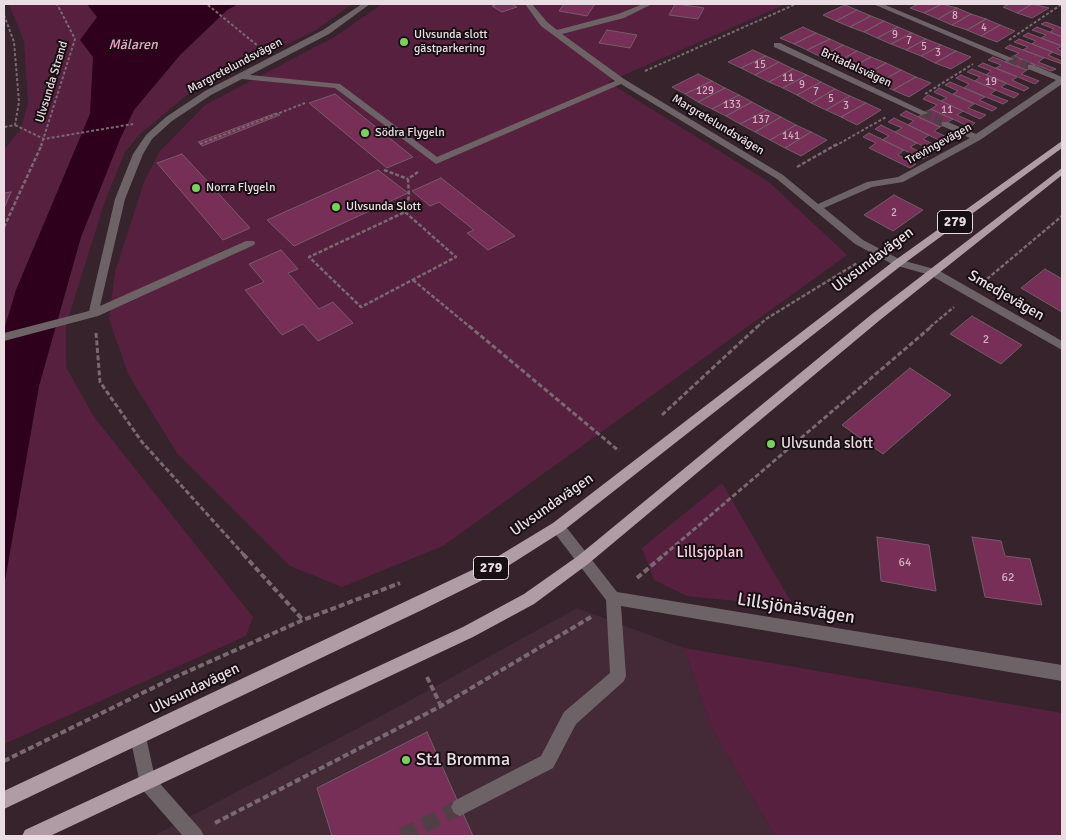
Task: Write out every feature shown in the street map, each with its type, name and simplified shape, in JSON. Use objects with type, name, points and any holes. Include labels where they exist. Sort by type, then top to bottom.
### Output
[{"type":"main road","name":"Ulvsundavägen","points":[[4,800],[138,738],[492,568],[558,527],[898,263],[1062,144]]},
{"type":"main road","name":"279","points":[[31,836],[468,632],[529,599],[583,560],[876,317],[1062,170]]},
{"type":"street","name":"Margretelundsvägen","points":[[94,313],[96,297],[120,199],[138,154],[149,137],[169,118],[208,93],[326,32],[366,4]]},
{"type":"street","name":"Margretelundsvägen","points":[[528,4],[544,24],[621,81],[780,178],[859,242],[898,263]]},
{"type":"street","points":[[877,4],[1010,58]]},
{"type":"street","points":[[555,33],[621,16],[644,5]]},
{"type":"street","name":"Britadalsvägen","points":[[777,45],[924,113]]},
{"type":"street","points":[[1032,67],[1062,80]]},
{"type":"street","points":[[240,76],[337,86],[436,160],[621,81]]},
{"type":"street","name":"Trevingevägen","points":[[817,208],[870,184],[900,180],[977,138],[1062,80]]},
{"type":"street","points":[[946,124],[977,138]]},
{"type":"street","points":[[4,337],[94,313],[250,243]]},
{"type":"street","name":"Smedjevägen","points":[[898,263],[934,272],[1062,346]]},
{"type":"street","points":[[460,807],[547,762],[570,718],[618,676],[613,598],[558,527]]},
{"type":"street","name":"Lillsjönäsvägen","points":[[613,598],[1062,672]]},
{"type":"street","points":[[138,738],[147,782],[194,835]]},
{"type":"path","name":"Ulvsunda Strand","points":[[4,227],[44,139],[75,39],[57,4]]},
{"type":"path","points":[[621,81],[796,4]]},
{"type":"path","points":[[208,5],[274,59]]},
{"type":"path","points":[[4,15],[14,42],[19,102],[15,125]]},
{"type":"path","points":[[200,144],[278,114]]},
{"type":"path","points":[[4,127],[15,125],[44,139],[141,123]]},
{"type":"path","points":[[408,179],[436,160]]},
{"type":"path","points":[[384,170],[408,179]]},
{"type":"path","points":[[405,212],[409,196],[408,179]]},
{"type":"path","points":[[405,212],[456,258],[361,307],[309,257],[405,212]]},
{"type":"path","points":[[194,835],[441,706],[589,619],[1062,216]]},
{"type":"path","name":"Ulvsundavägen","points":[[657,420],[766,319],[876,252]]},
{"type":"path","points":[[413,280],[621,453]]},
{"type":"path","points":[[94,313],[100,382],[142,442],[303,620]]},
{"type":"path","points":[[4,761],[173,678],[303,620],[407,580]]},
{"type":"shaded area","points":[[577,608],[684,648],[711,727],[775,836],[153,836],[398,707]]},
{"type":"green space","points":[[9,4],[87,4],[97,17],[90,114],[16,290],[4,330],[4,150],[21,129],[28,102],[24,41]]},
{"type":"green space","points":[[238,4],[352,4],[316,30],[187,95],[140,134],[125,152],[105,201],[66,325],[66,367],[94,417],[253,617],[246,636],[4,744],[4,586],[39,386],[81,237],[120,139],[134,110],[180,55],[227,10]]},
{"type":"green space","points":[[382,4],[786,4],[608,82],[769,182],[847,255],[443,546],[342,587],[290,566],[177,453],[128,374],[109,319],[115,272],[144,182],[160,151],[205,105],[336,36]]},
{"type":"green space","name":"Lillsjöplan","points":[[722,483],[794,607],[687,596],[654,580],[642,548]]},
{"type":"green space","points":[[684,648],[1062,713],[1062,836],[775,836],[711,727]]},
{"type":"water","name":"Mälaren","points":[[87,4],[238,4],[227,10],[180,55],[134,110],[120,139],[81,237],[39,386],[4,586],[4,330],[16,290],[90,114],[93,57],[80,40],[97,17]]},
{"type":"building","points":[[512,4],[517,7],[502,12],[492,6]]},
{"type":"building","points":[[564,4],[595,4],[587,16],[559,11]]},
{"type":"building","points":[[675,4],[704,8],[698,19],[669,15]]},
{"type":"building","points":[[918,4],[942,4],[924,13],[910,8]]},
{"type":"building","points":[[942,4],[957,8],[938,19],[924,13]]},
{"type":"building","points":[[1009,4],[1032,4],[1017,13],[1003,7]]},
{"type":"building","points":[[1032,4],[1049,8],[1032,18],[1017,13]]},
{"type":"building","points":[[845,5],[857,10],[836,21],[823,15]]},
{"type":"building","points":[[957,8],[971,14],[952,25],[938,19]]},
{"type":"building","points":[[857,10],[871,16],[850,27],[836,21]]},
{"type":"building","points":[[971,14],[986,19],[967,30],[952,25]]},
{"type":"building","points":[[871,16],[884,21],[864,32],[850,27]]},
{"type":"building","points":[[986,19],[1000,25],[981,36],[967,30]]},
{"type":"building","points":[[884,21],[898,27],[877,38],[864,32]]},
{"type":"building","points":[[1046,22],[1062,28],[1062,37],[1050,32],[1054,29],[1041,24]]},
{"type":"building","points":[[1000,25],[1015,31],[997,42],[981,36]]},
{"type":"building","points":[[803,27],[816,33],[794,44],[780,38]]},
{"type":"building","points":[[898,27],[912,33],[891,44],[877,38]]},
{"type":"building","points":[[1037,27],[1062,37],[1062,46],[1041,38],[1046,35],[1032,30]]},
{"type":"building","points":[[607,30],[637,35],[630,48],[599,43]]},
{"type":"building","points":[[816,33],[830,39],[807,50],[794,44]]},
{"type":"building","points":[[912,33],[926,39],[906,50],[891,44]]},
{"type":"building","points":[[1028,33],[1062,46],[1057,49],[1062,51],[1062,56],[1032,44],[1036,41],[1023,36]]},
{"type":"building","points":[[830,39],[843,45],[821,57],[807,50]]},
{"type":"building","points":[[926,39],[941,45],[921,56],[906,50]]},
{"type":"building","points":[[1019,39],[1053,52],[1048,55],[1062,61],[1062,64],[1023,50],[1028,47],[1014,42]]},
{"type":"building","points":[[843,45],[857,51],[835,63],[821,57]]},
{"type":"building","points":[[941,45],[956,51],[935,63],[921,56]]},
{"type":"building","points":[[1010,45],[1044,58],[1038,62],[1056,69],[1051,71],[1014,56],[1019,53],[1005,48]]},
{"type":"building","points":[[753,50],[766,56],[741,68],[728,62]]},
{"type":"building","points":[[857,51],[871,57],[849,69],[835,63]]},
{"type":"building","points":[[956,51],[971,57],[951,69],[935,63]]},
{"type":"building","points":[[766,56],[779,62],[755,75],[741,68]]},
{"type":"building","points":[[1014,56],[1035,65],[1027,70],[1005,62]]},
{"type":"building","points":[[871,57],[886,63],[864,76],[849,69]]},
{"type":"building","points":[[993,57],[1027,70],[1021,74],[1039,81],[1035,84],[996,68],[1001,65],[988,60]]},
{"type":"building","points":[[779,62],[793,69],[769,82],[755,75]]},
{"type":"building","points":[[886,63],[901,70],[878,83],[864,76]]},
{"type":"building","points":[[983,63],[1017,77],[1012,80],[1029,88],[1024,91],[986,75],[991,71],[978,66]]},
{"type":"building","points":[[793,69],[807,75],[783,88],[769,82]]},
{"type":"building","points":[[972,69],[1007,83],[1001,87],[1019,94],[1014,98],[975,81],[980,77],[967,72]]},
{"type":"building","points":[[901,70],[916,77],[893,90],[878,83]]},
{"type":"building","points":[[698,74],[712,81],[685,94],[672,87]]},
{"type":"building","points":[[807,75],[821,82],[797,95],[783,88]]},
{"type":"building","points":[[961,75],[996,90],[990,94],[1008,101],[1003,104],[964,88],[969,84],[956,78]]},
{"type":"building","points":[[916,77],[931,83],[909,97],[893,90]]},
{"type":"building","points":[[712,81],[725,88],[698,102],[685,94]]},
{"type":"building","points":[[821,82],[835,89],[811,103],[797,95]]},
{"type":"building","points":[[950,82],[985,97],[979,100],[997,108],[992,111],[953,94],[958,91],[945,85]]},
{"type":"building","points":[[725,88],[739,95],[712,109],[698,102]]},
{"type":"building","points":[[939,88],[974,104],[968,108],[986,115],[980,119],[941,101],[947,98],[934,92]]},
{"type":"building","points":[[835,89],[850,96],[826,110],[811,103]]},
{"type":"building","name":"Södra Flygeln","points":[[335,94],[413,157],[387,168],[309,103]]},
{"type":"building","points":[[739,95],[752,102],[726,116],[712,109]]},
{"type":"building","points":[[928,95],[963,111],[957,115],[975,123],[970,127],[931,109],[937,105],[923,99]]},
{"type":"building","points":[[850,96],[866,103],[841,117],[826,110]]},
{"type":"building","points":[[752,102],[767,110],[740,124],[726,116]]},
{"type":"building","points":[[866,103],[881,110],[857,125],[841,117]]},
{"type":"building","points":[[931,109],[953,119],[940,127],[918,117]]},
{"type":"building","points":[[767,110],[781,117],[755,132],[740,124]]},
{"type":"building","points":[[906,111],[940,127],[934,131],[953,140],[947,144],[908,125],[914,121],[900,115]]},
{"type":"building","points":[[276,113],[280,115],[202,146],[198,142]]},
{"type":"building","points":[[781,117],[796,125],[770,140],[755,132]]},
{"type":"building","points":[[894,118],[929,135],[923,139],[941,148],[935,152],[895,132],[902,128],[888,122]]},
{"type":"building","points":[[796,125],[811,132],[785,148],[770,140]]},
{"type":"building","points":[[881,125],[917,143],[910,147],[928,156],[923,159],[882,140],[889,136],[875,129]]},
{"type":"building","points":[[811,132],[827,140],[801,156],[785,148]]},
{"type":"building","points":[[869,133],[904,150],[898,155],[916,164],[910,168],[869,148],[876,143],[863,137]]},
{"type":"building","name":"Norra Flygeln","points":[[182,154],[250,228],[223,240],[157,163]]},
{"type":"building","name":"Ulvsunda Slott","points":[[378,170],[408,193],[294,246],[267,220]]},
{"type":"building","points":[[441,178],[515,236],[488,250],[467,233],[474,230],[439,202],[430,206],[412,191]]},
{"type":"building","points":[[11,192],[4,208],[4,193]]},
{"type":"building","points":[[894,195],[923,210],[893,231],[864,215]]},
{"type":"building","points":[[281,250],[298,269],[288,273],[319,309],[333,302],[353,323],[318,341],[303,324],[282,335],[245,290],[264,282],[249,264]]},
{"type":"building","points":[[1045,269],[1062,279],[1062,312],[1021,288]]},
{"type":"building","points":[[972,316],[1022,345],[1001,364],[950,334]]},
{"type":"building","points":[[910,368],[951,395],[883,454],[842,425]]},
{"type":"building","points":[[877,537],[929,545],[936,591],[881,581]]},
{"type":"building","points":[[972,537],[1001,541],[1005,556],[1030,559],[1042,605],[985,597]]},
{"type":"building","name":"St1 Bromma","points":[[427,732],[473,836],[332,836],[317,788]]},
{"type":"tunnel","points":[[1010,59],[1031,67]]},
{"type":"tunnel","points":[[924,113],[945,124]]},
{"type":"tunnel","points":[[402,836],[460,807]]},
{"type":"place","name":"Ulvsunda slott gästparkering","points":[[404,42]]},
{"type":"place","name":"Södra Flygeln","points":[[365,133]]},
{"type":"place","name":"Norra Flygeln","points":[[196,188]]},
{"type":"place","name":"Ulvsunda Slott","points":[[336,207]]},
{"type":"place","name":"Ulvsunda slott","points":[[771,444]]},
{"type":"place","name":"St1 Bromma","points":[[406,760]]}]
